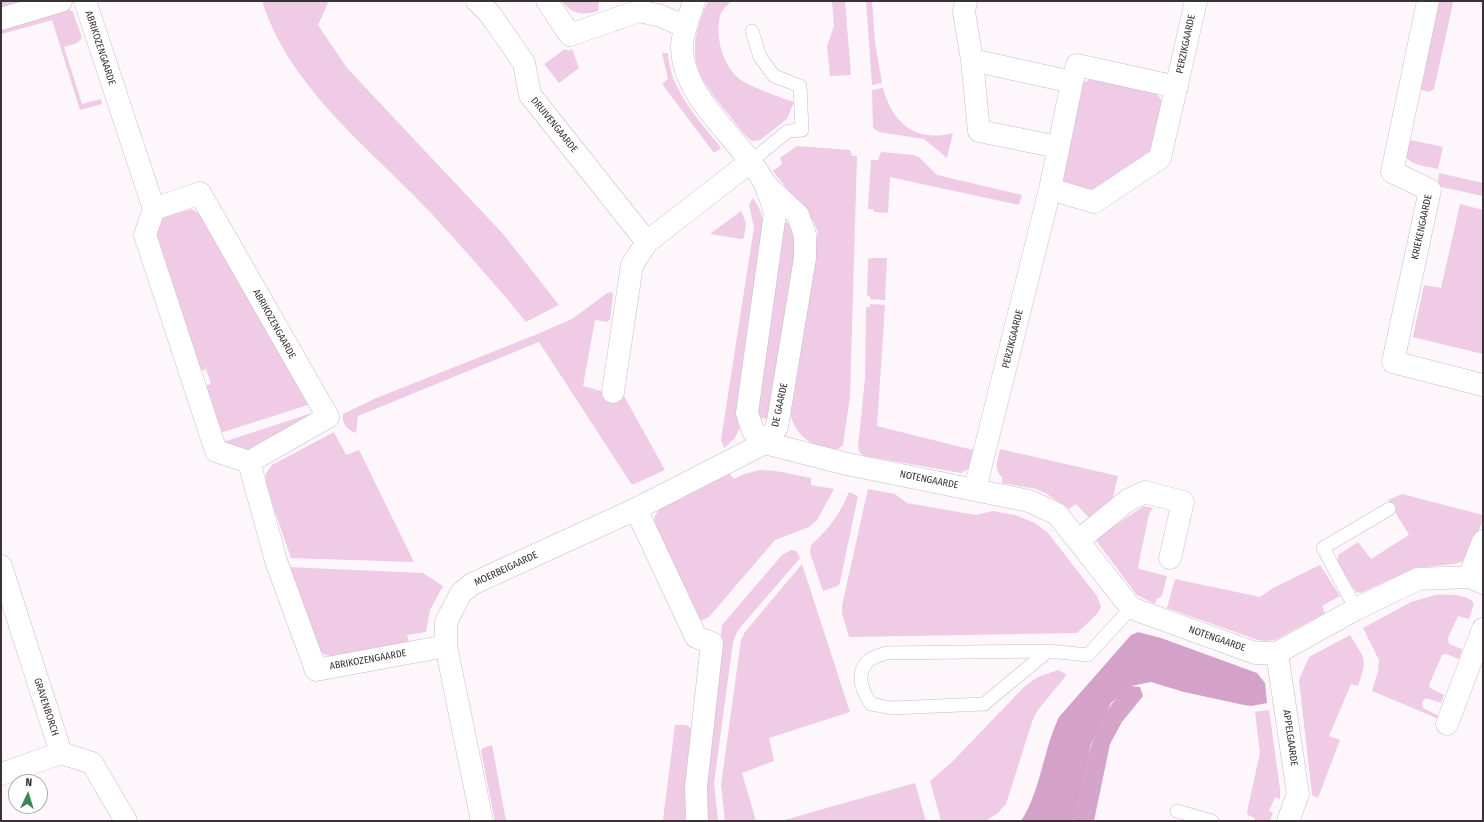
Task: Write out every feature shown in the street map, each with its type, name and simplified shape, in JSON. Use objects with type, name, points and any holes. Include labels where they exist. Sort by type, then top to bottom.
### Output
[{"type":"street","points":[[1,19],[61,1]]},
{"type":"street","name":"ABRIKOZENGAARDE","points":[[85,1],[154,209],[200,193],[320,406],[328,417],[249,462],[276,561],[316,670],[446,646]]},
{"type":"street","name":"DRUIVENGAARDE","points":[[477,1],[490,14],[524,63],[530,95],[647,242]]},
{"type":"street","points":[[546,1],[570,35],[639,11],[661,16],[686,27]]},
{"type":"street","name":"DE GAARDE","points":[[694,1],[682,44],[683,60],[689,79],[698,95],[750,162],[764,184],[775,213],[747,413],[753,431],[765,443],[777,427],[805,258],[805,235],[798,215],[764,184]]},
{"type":"street","points":[[966,1],[964,12],[972,60],[979,131],[1058,147]]},
{"type":"street","name":"PERZIKGAARDE","points":[[1050,189],[1094,202],[1160,158],[1196,1]]},
{"type":"street","name":"KRIEKENGAARDE","points":[[1428,1],[1392,172],[1430,190],[1393,362],[1483,385]]},
{"type":"street","points":[[972,60],[1072,82]]},
{"type":"street","name":"PERZIKGAARDE","points":[[975,489],[1050,189],[1072,82],[1077,65],[1177,87]]},
{"type":"street","points":[[613,392],[632,265],[647,242],[750,162]]},
{"type":"street","points":[[154,209],[145,235],[216,451],[249,462]]},
{"type":"street","name":"NOTENGAARDE","points":[[765,443],[847,464],[1030,501],[1057,514],[1079,540],[1131,608],[1255,653],[1277,653],[1356,609],[1418,579],[1476,580]]},
{"type":"street","name":"MOERBEIGAARDE","points":[[482,821],[446,646],[446,622],[461,593],[472,584],[636,509],[765,443]]},
{"type":"street","points":[[1079,540],[1128,500],[1145,492],[1183,502],[1170,558]]},
{"type":"street","points":[[636,509],[696,637],[712,643],[696,787],[697,821]]},
{"type":"street","points":[[1476,580],[1483,541]]},
{"type":"street","name":"GRAVENBORCH","points":[[1,566],[61,753]]},
{"type":"street","points":[[1448,724],[1483,629]]},
{"type":"street","name":"APPELGAARDE","points":[[1277,653],[1298,794],[1288,821]]},
{"type":"street","points":[[1,774],[61,753],[92,763],[126,821]]},
{"type":"lane","points":[[750,162],[788,131],[802,130],[800,86],[774,76],[760,57],[752,31]]},
{"type":"lane","points":[[1356,609],[1323,548],[1389,509]]},
{"type":"lane","points":[[1048,651],[984,704],[891,708],[871,704],[862,691],[861,672],[869,660],[886,653],[1048,651],[1088,655],[1131,608]]},
{"type":"lane","points":[[1177,811],[1212,821]]},
{"type":"shaded area","points":[[1,1],[41,1],[1,13]]},
{"type":"shaded area","points":[[262,1],[329,1],[318,25],[347,68],[504,235],[559,305],[526,322],[479,266],[430,212],[357,140],[311,89],[291,62],[275,33]]},
{"type":"shaded area","points":[[562,1],[599,1],[598,11],[593,13],[578,13],[569,9]]},
{"type":"shaded area","points":[[708,1],[731,1],[721,13],[718,29],[721,47],[727,64],[737,77],[748,84],[794,102],[787,119],[760,140],[752,141],[745,135],[718,102],[700,74],[696,59],[695,43],[699,24]]},
{"type":"shaded area","points":[[832,1],[845,1],[851,75],[830,76],[827,46],[834,26]]},
{"type":"shaded area","points":[[866,1],[872,1],[875,43],[882,83],[872,85]]},
{"type":"shaded area","points":[[1433,1],[1452,1],[1453,3],[1434,89],[1429,92],[1419,89]]},
{"type":"shaded area","points":[[64,7],[73,12],[82,38],[77,43],[64,47],[82,104],[101,99],[102,104],[80,110],[52,20],[2,34],[1,29]]},
{"type":"shaded area","points":[[565,49],[569,51],[572,49],[579,68],[559,83],[544,64]]},
{"type":"shaded area","points":[[662,53],[668,53],[674,80],[687,104],[721,148],[714,153],[662,84],[668,79]]},
{"type":"shaded area","points":[[1093,78],[1155,92],[1160,98],[1162,105],[1152,148],[1147,156],[1090,192],[1061,181],[1083,83]]},
{"type":"shaded area","points":[[883,88],[893,111],[899,120],[908,127],[917,132],[928,135],[953,133],[947,158],[924,139],[879,132],[873,128],[872,90]]},
{"type":"shaded area","points":[[1411,140],[1443,147],[1438,169],[1419,165],[1408,159],[1405,155],[1407,142]]},
{"type":"shaded area","points":[[797,146],[850,150],[852,156],[857,156],[850,396],[843,445],[838,449],[821,447],[802,436],[797,430],[790,414],[818,232],[814,223],[773,171],[782,164],[780,158]]},
{"type":"shaded area","points":[[881,152],[914,155],[920,158],[937,175],[1022,195],[1019,205],[890,177],[888,213],[874,212],[873,209],[868,209],[871,160],[878,160]]},
{"type":"shaded area","points":[[1439,173],[1483,183],[1483,196],[1441,187],[1438,185]]},
{"type":"shaded area","points":[[753,198],[764,221],[740,427],[735,438],[724,448],[721,440],[754,227],[749,205]]},
{"type":"shaded area","points":[[1460,204],[1483,210],[1483,354],[1413,337],[1424,285],[1441,288]]},
{"type":"shaded area","points":[[191,209],[202,215],[307,399],[308,405],[217,434],[202,387],[211,384],[206,369],[197,372],[155,236],[161,218]]},
{"type":"shaded area","points":[[741,211],[746,223],[744,238],[741,239],[710,234]]},
{"type":"shaded area","points":[[787,222],[793,228],[795,264],[770,416],[766,419],[758,417],[754,409],[785,223]]},
{"type":"shaded area","points":[[887,258],[885,300],[870,299],[870,296],[867,296],[868,259]]},
{"type":"shaded area","points":[[612,292],[613,295],[610,320],[607,322],[595,320],[583,386],[601,391],[613,403],[624,396],[665,470],[632,485],[539,342],[358,416],[356,433],[344,424],[343,414],[374,399],[572,319],[607,293]]},
{"type":"shaded area","points":[[870,304],[885,305],[877,426],[977,451],[972,464],[965,471],[961,473],[865,456],[860,453],[858,448],[865,378],[866,307],[870,307]]},
{"type":"shaded area","points":[[309,414],[305,423],[250,451],[236,449],[223,442]]},
{"type":"shaded area","points":[[334,432],[346,455],[359,450],[414,562],[291,558],[265,483],[266,473],[272,465]]},
{"type":"shaded area","points":[[1000,449],[1118,476],[1111,505],[1092,521],[1076,504],[1069,509],[1047,494],[1036,489],[1002,483],[1002,477],[997,468]]},
{"type":"shaded area","points":[[760,470],[776,471],[811,478],[811,485],[834,489],[817,520],[809,527],[775,540],[709,617],[703,620],[695,619],[654,522],[655,516],[660,508],[728,472],[734,479],[744,474]]},
{"type":"shaded area","points":[[868,489],[895,494],[907,503],[976,515],[993,511],[1015,515],[1035,523],[1048,533],[1097,596],[1101,607],[1097,614],[1077,633],[849,637],[842,613],[842,606]]},
{"type":"shaded area","points":[[849,492],[858,496],[840,582],[838,586],[823,591],[810,553],[811,545],[833,521]]},
{"type":"shaded area","points":[[1402,494],[1483,515],[1483,520],[1468,556],[1463,561],[1455,564],[1415,568],[1361,593],[1356,592],[1338,565],[1338,555],[1358,542],[1371,559],[1409,535],[1388,500]]},
{"type":"shaded area","points":[[1144,506],[1153,508],[1149,514],[1138,567],[1139,569],[1167,576],[1162,596],[1157,599],[1155,604],[1137,595],[1095,539]]},
{"type":"shaded area","points":[[791,550],[796,551],[800,558],[738,630],[733,642],[714,783],[718,821],[704,821],[722,625],[782,555]]},
{"type":"shaded area","points":[[802,564],[850,712],[769,738],[774,761],[742,773],[756,821],[725,821],[721,785],[741,640],[745,632]]},
{"type":"shaded area","points":[[1320,565],[1340,596],[1322,606],[1325,613],[1275,640],[1258,640],[1167,608],[1175,579],[1260,597],[1273,588]]},
{"type":"shaded area","points":[[287,567],[423,573],[443,586],[430,610],[426,632],[407,635],[410,646],[343,659],[325,655],[314,646]]},
{"type":"shaded area","points":[[1435,595],[1462,596],[1471,600],[1474,604],[1469,619],[1458,616],[1448,638],[1449,644],[1462,649],[1459,659],[1446,654],[1442,655],[1429,685],[1430,688],[1444,695],[1441,703],[1426,698],[1422,702],[1423,708],[1439,716],[1439,719],[1372,691],[1378,672],[1379,660],[1363,628],[1411,602]]},
{"type":"shaded area","points":[[1138,632],[1161,638],[1257,673],[1265,683],[1267,703],[1251,706],[1244,705],[1184,692],[1151,682],[1131,686],[1111,703],[1091,744],[1073,821],[1021,821],[1028,809],[1038,783],[1049,743],[1059,717],[1131,635]]},
{"type":"shaded area","points":[[1350,635],[1362,654],[1364,664],[1358,686],[1351,684],[1329,736],[1340,740],[1318,798],[1312,795],[1299,680],[1309,657]]},
{"type":"shaded area","points":[[1058,670],[1066,674],[1065,677],[1037,711],[1032,722],[1006,804],[998,813],[985,821],[941,821],[930,781],[951,763],[1025,686],[1038,677]]},
{"type":"shaded area","points":[[1131,686],[1140,687],[1143,696],[1122,722],[1110,744],[1094,821],[1073,821],[1085,766],[1098,729],[1106,712],[1117,697]]},
{"type":"shaded area","points":[[1269,710],[1280,789],[1280,799],[1275,797],[1269,811],[1273,813],[1270,821],[1255,821],[1255,818],[1248,815],[1247,812],[1260,753],[1255,712]]},
{"type":"shaded area","points":[[675,725],[686,725],[692,729],[685,821],[648,821],[663,820]]},
{"type":"shaded area","points":[[492,745],[506,821],[495,821],[481,751],[483,748]]},
{"type":"shaded area","points":[[915,783],[926,821],[781,821]]}]
